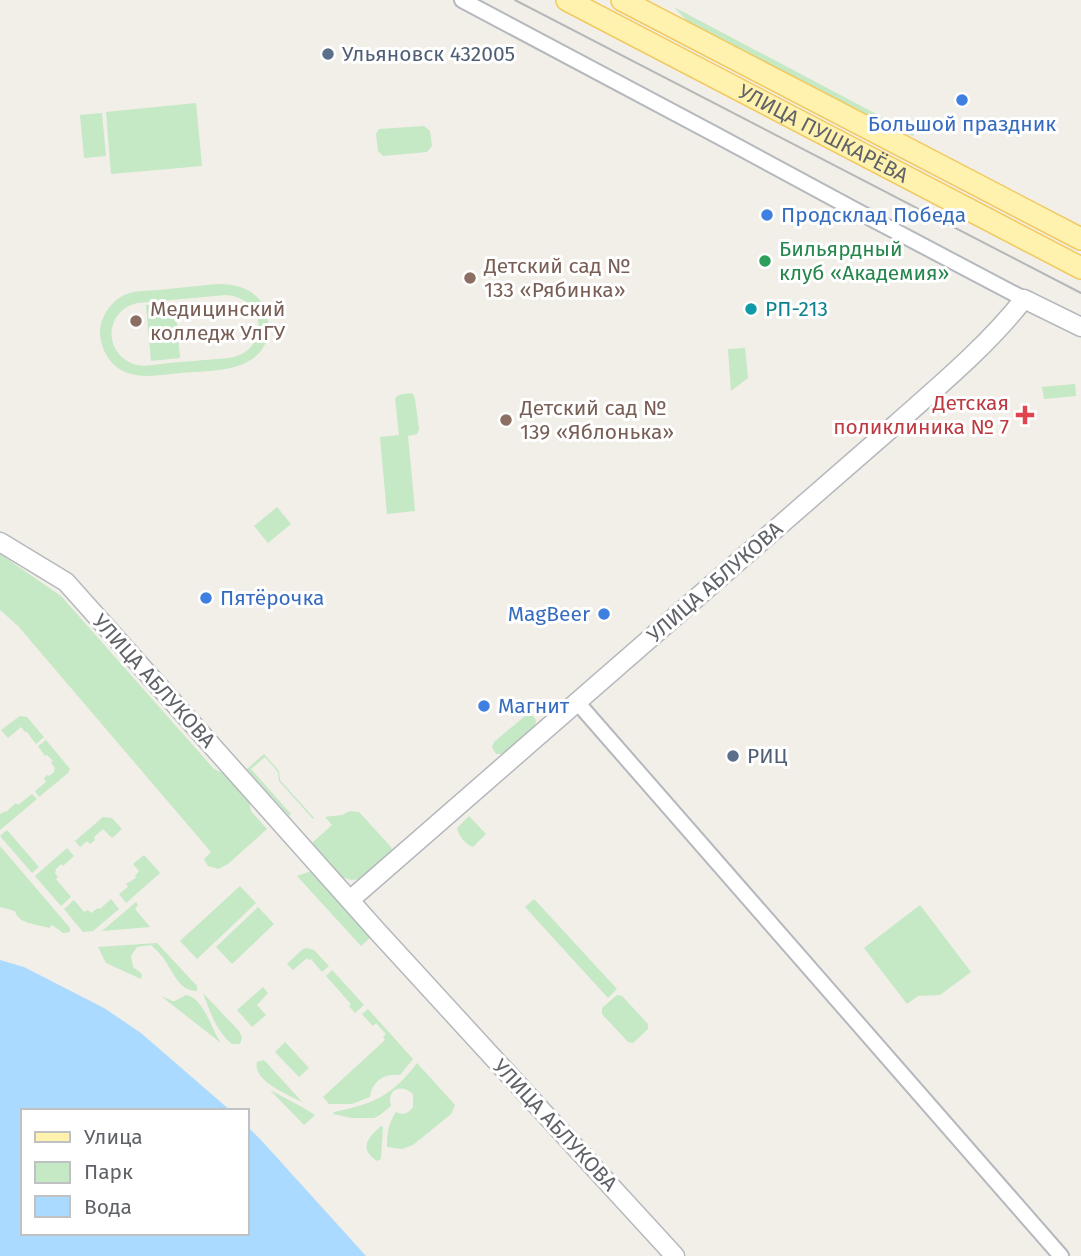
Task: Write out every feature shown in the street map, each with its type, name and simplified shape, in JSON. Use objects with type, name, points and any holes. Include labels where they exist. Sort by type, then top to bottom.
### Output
[{"type":"main road","name":"УЛИЦА ПУШКАРЁВА","points":[[566,0],[1081,268]]},
{"type":"main road","name":"УЛИЦА ПУШКАРЁВА","points":[[622,0],[1081,239]]},
{"type":"street","points":[[461,0],[869,218],[1081,327]]},
{"type":"street","name":"УЛИЦА АБЛУКОВА","points":[[351,900],[950,377],[1003,325],[1024,299]]},
{"type":"street","name":"УЛИЦА АБЛУКОВА","points":[[0,542],[66,582],[675,1256]]},
{"type":"street","points":[[577,702],[1061,1256]]},
{"type":"green space","points":[[674,7],[914,134],[913,136],[889,128],[689,23]]},
{"type":"green space","points":[[196,103],[202,166],[111,174],[106,112]]},
{"type":"green space","points":[[102,113],[106,156],[84,158],[80,115]]},
{"type":"green space","points":[[424,126],[430,131],[432,146],[427,152],[383,156],[378,151],[376,134],[379,129]]},
{"type":"green space","points":[[224,284],[243,288],[263,305],[268,320],[268,336],[263,348],[254,357],[232,368],[147,376],[134,375],[111,362],[100,338],[101,325],[108,309],[122,296],[134,292]],"holes":[[[226,295],[240,298],[250,305],[259,325],[252,346],[242,354],[229,358],[141,366],[125,360],[114,346],[113,323],[121,312],[132,304]]]},
{"type":"green space","points":[[175,303],[180,358],[151,361],[146,305]]},
{"type":"green space","points":[[745,348],[748,378],[731,391],[728,349]]},
{"type":"green space","points":[[1075,384],[1076,396],[1044,399],[1042,387]]},
{"type":"green space","points":[[410,393],[415,399],[419,429],[417,434],[408,436],[415,511],[387,514],[380,437],[399,435],[395,398]]},
{"type":"green space","points":[[277,507],[291,524],[268,543],[254,526]]},
{"type":"green space","points":[[0,554],[61,596],[214,769],[225,774],[242,789],[251,811],[267,829],[228,864],[218,869],[208,866],[204,859],[211,852],[18,626],[0,610]]},
{"type":"green space","points":[[531,714],[536,720],[535,726],[502,754],[496,754],[492,747],[494,742]]},
{"type":"green space","points":[[20,716],[27,717],[44,737],[36,744],[21,727],[8,738],[1,730]]},
{"type":"green space","points":[[46,740],[70,769],[39,797],[35,791],[46,782],[44,778],[54,772],[55,768],[51,763],[53,761],[45,756],[38,746]]},
{"type":"green space","points":[[264,754],[279,771],[280,780],[313,819],[279,781],[278,772],[265,757],[251,769],[291,814],[289,816],[247,769]]},
{"type":"green space","points":[[32,794],[37,799],[0,830],[0,813],[6,812],[16,803],[18,805]]},
{"type":"green space","points":[[350,811],[359,812],[393,852],[363,879],[341,877],[312,843],[332,825],[325,817]]},
{"type":"green space","points":[[469,816],[486,834],[473,847],[467,844],[457,828]]},
{"type":"green space","points":[[103,817],[112,818],[122,829],[112,838],[103,829],[90,844],[87,841],[80,847],[75,841]]},
{"type":"green space","points":[[7,830],[39,867],[32,873],[0,836]]},
{"type":"green space","points":[[0,846],[70,928],[70,932],[63,933],[52,925],[49,928],[29,923],[20,919],[15,911],[0,907]]},
{"type":"green space","points":[[67,848],[74,856],[63,866],[61,864],[55,873],[58,877],[56,879],[71,897],[61,906],[35,876]]},
{"type":"green space","points":[[144,855],[160,873],[126,903],[119,894],[128,887],[126,884],[136,878],[139,871],[133,864]]},
{"type":"green space","points":[[308,872],[315,873],[372,936],[361,946],[297,876]]},
{"type":"green space","points":[[240,886],[256,903],[197,959],[180,941]]},
{"type":"green space","points":[[111,899],[119,909],[93,931],[83,932],[64,909],[74,900],[84,912],[88,910],[91,913]]},
{"type":"green space","points":[[534,899],[617,989],[608,998],[525,907]]},
{"type":"green space","points":[[136,902],[138,905],[135,909],[150,927],[102,931]]},
{"type":"green space","points":[[920,905],[971,972],[940,995],[918,996],[907,1004],[864,948]]},
{"type":"green space","points":[[258,907],[274,924],[232,964],[216,947]]},
{"type":"green space","points":[[157,943],[197,986],[197,991],[182,985],[163,957],[151,945],[137,947],[131,956],[133,967],[142,974],[141,979],[106,963],[98,947]]},
{"type":"green space","points":[[307,948],[314,950],[329,966],[322,972],[307,958],[293,970],[287,964]]},
{"type":"green space","points":[[332,970],[364,1005],[355,1013],[349,1006],[351,1004],[326,976]]},
{"type":"green space","points":[[263,987],[268,993],[257,1005],[266,1015],[252,1027],[237,1010]]},
{"type":"green space","points":[[203,993],[239,1031],[242,1037],[240,1044],[232,1044],[222,1033]]},
{"type":"green space","points":[[186,995],[198,1002],[221,1043],[161,996],[174,1001]]},
{"type":"green space","points":[[617,995],[622,996],[648,1024],[648,1029],[633,1043],[628,1042],[602,1014],[602,1008]]},
{"type":"green space","points":[[368,1009],[413,1059],[400,1075],[389,1075],[376,1082],[370,1097],[352,1104],[329,1104],[323,1097],[385,1040],[383,1037],[386,1034],[376,1023],[373,1026],[362,1014]]},
{"type":"green space","points":[[285,1042],[309,1068],[299,1077],[275,1052]]},
{"type":"green space","points":[[263,1060],[302,1102],[273,1086],[260,1075],[257,1062]]},
{"type":"green space","points":[[417,1063],[455,1105],[451,1114],[413,1145],[402,1149],[387,1147],[388,1129],[396,1112],[406,1113],[413,1107],[413,1094],[404,1089],[399,1088],[393,1092],[391,1106],[374,1118],[352,1118],[333,1114],[381,1097],[399,1083]]},
{"type":"green space","points":[[270,1090],[302,1107],[315,1115],[304,1125]]},
{"type":"green space","points":[[381,1126],[381,1159],[377,1161],[366,1147],[369,1139]]},
{"type":"water","points":[[0,960],[24,967],[104,1008],[141,1033],[229,1109],[21,1109],[21,1235],[248,1235],[248,1127],[366,1256],[0,1256]]},
{"type":"tram line","points":[[515,0],[1081,293]]},
{"type":"place","name":"Ульяновск 432005","points":[[328,54]]},
{"type":"place","name":"Большой праздник","points":[[962,100]]},
{"type":"place","name":"Продсклад Победа","points":[[767,215]]},
{"type":"place","name":"Бильярдный клуб «Академия»","points":[[765,261]]},
{"type":"place","name":"Детский сад № 133 «Рябинка»","points":[[470,278]]},
{"type":"place","name":"РП-213","points":[[751,309]]},
{"type":"place","name":"Медицинский колледж УлГУ","points":[[136,321]]},
{"type":"place","name":"Детская поликлиника № 7","points":[[1025,415]]},
{"type":"place","name":"Детский сад № 139 «Яблонька»","points":[[506,420]]},
{"type":"place","name":"Пятёрочка","points":[[206,598]]},
{"type":"place","name":"MagBeer","points":[[604,614]]},
{"type":"place","name":"Магнит","points":[[484,706]]},
{"type":"place","name":"РИЦ","points":[[733,756]]}]
